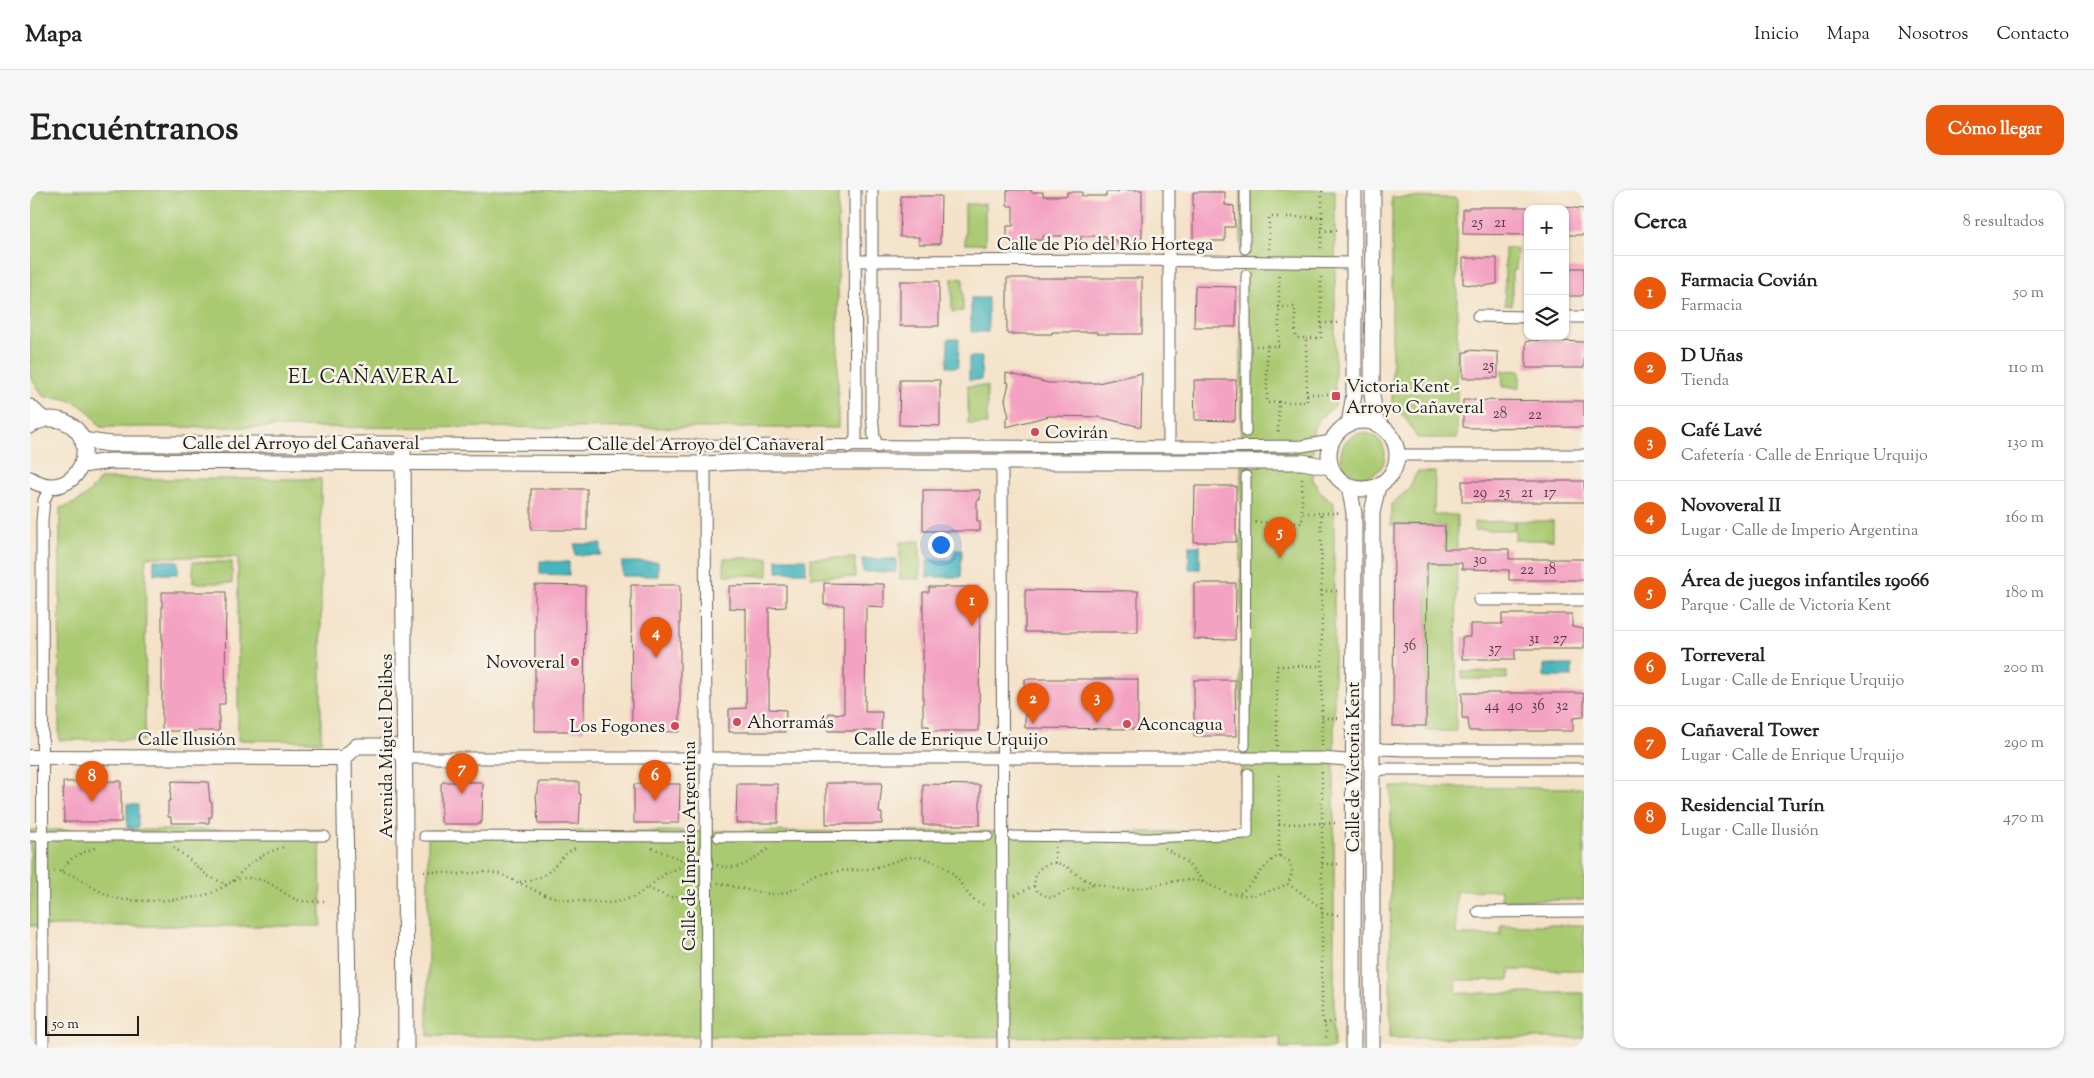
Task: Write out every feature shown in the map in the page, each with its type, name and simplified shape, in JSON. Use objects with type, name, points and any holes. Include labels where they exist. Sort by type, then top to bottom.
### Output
[{"type":"main road","points":[[1349,424],[1354,394],[1354,190]]},
{"type":"main road","points":[[1373,190],[1372,394],[1376,424]]},
{"type":"main road","points":[[30,407],[37,423],[51,419],[73,427],[82,440],[84,457],[82,465],[73,478],[59,485],[43,486],[30,479]]},
{"type":"main road","points":[[1363,421],[1376,424],[1383,428],[1393,440],[1397,455],[1396,463],[1389,476],[1378,486],[1368,489],[1349,486],[1338,478],[1330,467],[1329,450],[1331,441],[1338,431],[1349,424],[1363,421]]},
{"type":"main road","points":[[82,440],[110,444],[403,444]]},
{"type":"main road","name":"Avenida Miguel Delibes","points":[[403,444],[406,1048]]},
{"type":"main road","name":"Calle del Arroyo del Cañaveral","points":[[82,465],[110,461],[705,464],[738,462],[1302,462],[1330,467]]},
{"type":"main road","name":"Calle de Victoria Kent","points":[[1349,486],[1353,499],[1354,513],[1353,1048]]},
{"type":"main road","name":"Calle de Victoria Kent","points":[[1372,1048],[1372,513],[1378,486]]},
{"type":"main road","points":[[349,1048],[344,758],[357,746],[393,746],[405,758]]},
{"type":"street","points":[[849,447],[856,439],[855,190]]},
{"type":"street","points":[[872,190],[872,414],[874,437],[878,447]]},
{"type":"street","points":[[1169,190],[1169,446]]},
{"type":"street","points":[[1245,190],[1245,249]]},
{"type":"street","name":"Calle de Pío del Río Hortega","points":[[855,261],[1354,263]]},
{"type":"street","points":[[1246,275],[1246,432]]},
{"type":"street","points":[[1478,316],[1524,316]]},
{"type":"street","points":[[1569,317],[1584,317]]},
{"type":"street","name":"Calle del Arroyo del Cañaveral","points":[[403,444],[849,447],[1302,446],[1331,441]]},
{"type":"street","points":[[1397,455],[1584,455]]},
{"type":"street","points":[[1002,463],[1003,1048]]},
{"type":"street","name":"Calle de Imperio Argentina","points":[[705,464],[707,1048]]},
{"type":"street","points":[[1245,746],[1246,476]]},
{"type":"street","points":[[43,1048],[42,836],[36,757],[42,521],[44,500],[51,486]]},
{"type":"street","points":[[1479,600],[1584,600]]},
{"type":"street","points":[[1371,746],[1396,750],[1584,750]]},
{"type":"street","name":"Calle Ilusión","points":[[36,757],[344,758]]},
{"type":"street","name":"Calle de Enrique Urquijo","points":[[405,758],[1322,758],[1346,760],[1354,768]]},
{"type":"street","points":[[1371,774],[1383,769],[1584,769]]},
{"type":"street","points":[[1013,836],[1146,838],[1248,834],[1248,773]]},
{"type":"street","points":[[30,836],[325,836]]},
{"type":"street","points":[[424,836],[691,837]]},
{"type":"street","points":[[718,837],[988,836]]},
{"type":"street","points":[[1478,912],[1584,911]]},
{"type":"path","points":[[1321,248],[1322,190]]},
{"type":"path","points":[[1269,249],[1269,217],[1322,217]]},
{"type":"path","points":[[1322,231],[1338,230]]},
{"type":"path","points":[[1279,274],[1278,346],[1267,346],[1267,403],[1307,402],[1306,338]]},
{"type":"path","points":[[1278,307],[1296,307],[1296,338],[1321,338],[1321,275]]},
{"type":"path","points":[[1321,323],[1339,323]]},
{"type":"path","points":[[1307,394],[1340,394]]},
{"type":"path","points":[[1278,432],[1279,402]]},
{"type":"path","points":[[1246,522],[1302,523],[1302,475]]},
{"type":"path","points":[[1302,513],[1338,513]]},
{"type":"path","points":[[1321,513],[1322,746]]},
{"type":"path","points":[[1321,591],[1338,591]]},
{"type":"path","points":[[1277,746],[1277,666],[1322,666]]},
{"type":"path","points":[[1322,718],[1338,718]]},
{"type":"path","points":[[1322,772],[1322,1017],[1326,1040]]},
{"type":"path","points":[[1278,856],[1279,773]]},
{"type":"path","points":[[1279,824],[1339,823]]},
{"type":"path","points":[[717,865],[730,869],[742,866],[782,837]]},
{"type":"path","points":[[1055,837],[1055,863]]},
{"type":"path","points":[[1146,838],[1177,854],[1205,883]]},
{"type":"path","points":[[62,871],[65,863],[71,859],[104,844]]},
{"type":"path","points":[[167,844],[175,847],[208,876],[227,884]]},
{"type":"path","points":[[233,882],[246,867],[267,853],[290,846]]},
{"type":"path","points":[[518,882],[541,877],[555,867],[566,855],[581,846]]},
{"type":"path","points":[[424,871],[460,874],[485,872],[500,874],[545,895],[567,900],[603,903],[635,897],[665,874],[689,862],[651,848]]},
{"type":"path","points":[[1096,883],[1082,889],[1065,891],[1051,898],[1038,892],[1034,886],[1035,874],[1040,868],[1055,863],[1068,866],[1086,880],[1114,888],[1142,888],[1187,880],[1205,883],[1229,893],[1259,894],[1288,884],[1292,877],[1289,861],[1278,856]]},
{"type":"path","points":[[1239,894],[1256,880],[1269,861],[1278,856]]},
{"type":"path","points":[[717,883],[766,894],[778,894],[802,886],[828,873],[867,869],[900,859],[915,857],[929,859],[943,865],[955,876],[967,894],[981,904],[987,905]]},
{"type":"path","points":[[1322,864],[1338,864]]},
{"type":"path","points":[[42,870],[62,871],[81,879],[107,895],[134,900],[197,897],[212,893],[227,884],[244,878],[256,878],[276,886],[295,899],[306,902],[325,901]]},
{"type":"path","points":[[1288,884],[1322,908]]},
{"type":"path","points":[[1013,896],[1034,886]]},
{"type":"path","points":[[648,888],[668,897],[691,898]]},
{"type":"path","points":[[1322,914],[1338,914]]},
{"type":"path","points":[[1324,1024],[1336,1022]]},
{"type":"green space","points":[[30,190],[838,190],[838,428],[100,427],[90,413],[76,403],[61,398],[44,397],[30,377]]},
{"type":"green space","points":[[1241,190],[1335,190],[1335,406],[1320,418],[1313,430],[1313,481],[1324,496],[1334,503],[1334,1048],[1280,1048],[1280,1037],[428,1036],[428,831],[1240,832]]},
{"type":"green space","points":[[1392,197],[1457,198],[1457,438],[1417,438],[1406,418],[1392,406]]},
{"type":"green space","points":[[965,204],[985,204],[985,244],[965,244]]},
{"type":"green space","points":[[1505,248],[1517,248],[1516,270],[1512,271],[1512,305],[1505,305]]},
{"type":"green space","points":[[952,278],[963,279],[963,311],[952,312]]},
{"type":"green space","points":[[1520,370],[1520,387],[1503,387],[1502,371]]},
{"type":"green space","points":[[968,386],[987,386],[987,424],[968,424]]},
{"type":"green space","points":[[1359,433],[1367,433],[1379,439],[1385,455],[1379,471],[1367,477],[1359,477],[1347,471],[1341,459],[1341,451],[1347,439]]},
{"type":"green space","points":[[1417,472],[1435,472],[1434,515],[1457,515],[1456,731],[1426,731],[1427,563],[1444,563],[1445,526],[1391,525],[1391,504],[1408,490]]},
{"type":"green space","points":[[100,479],[321,479],[321,741],[238,740],[238,557],[146,557],[145,740],[59,740],[60,508],[83,498]]},
{"type":"green space","points":[[1514,521],[1514,530],[1474,530],[1474,522]]},
{"type":"green space","points":[[1515,521],[1553,521],[1553,540],[1515,540]]},
{"type":"green space","points":[[920,541],[920,579],[900,579],[900,542]]},
{"type":"green space","points":[[724,558],[768,558],[768,576],[724,575]]},
{"type":"green space","points":[[811,558],[855,558],[855,577],[811,577]]},
{"type":"green space","points":[[193,562],[232,562],[232,583],[193,583]]},
{"type":"green space","points":[[1462,672],[1507,672],[1507,679],[1462,679]]},
{"type":"green space","points":[[1391,787],[1584,788],[1584,900],[1501,900],[1501,890],[1456,891],[1456,935],[1501,935],[1501,925],[1584,925],[1584,970],[1510,970],[1509,980],[1456,980],[1456,993],[1584,993],[1584,1038],[1390,1038]]},
{"type":"green space","points":[[30,830],[320,830],[321,926],[30,926]]},
{"type":"water","points":[[971,298],[988,298],[988,332],[971,332]]},
{"type":"water","points":[[948,339],[959,339],[958,367],[947,367]]},
{"type":"water","points":[[969,357],[982,357],[981,380],[969,380]]},
{"type":"water","points":[[575,544],[601,544],[601,555],[575,555]]},
{"type":"water","points":[[1189,546],[1200,546],[1200,569],[1189,569]]},
{"type":"water","points":[[956,549],[962,549],[961,577],[927,577],[927,560],[951,560]]},
{"type":"water","points":[[777,559],[806,559],[806,572],[777,572]]},
{"type":"water","points":[[862,559],[896,559],[896,572],[863,572]]},
{"type":"water","points":[[154,560],[178,561],[178,574],[154,574]]},
{"type":"water","points":[[540,561],[569,562],[569,575],[540,574]]},
{"type":"water","points":[[622,562],[658,562],[658,576],[622,576]]},
{"type":"water","points":[[1544,665],[1572,665],[1572,677],[1544,677]]},
{"type":"water","points":[[127,804],[138,805],[138,828],[127,828]]},
{"type":"building","points":[[1007,190],[1043,192],[1043,196],[1067,196],[1067,192],[1082,192],[1082,196],[1106,196],[1106,192],[1118,192],[1118,190],[1142,190],[1142,242],[1134,242],[1134,245],[1117,244],[1117,240],[1106,240],[1106,236],[1081,236],[1081,240],[1067,240],[1066,236],[1043,236],[1043,240],[1031,240],[1031,244],[1015,244],[1015,242],[1007,241],[1007,226],[1013,226],[1013,206],[1007,206]]},
{"type":"building","points":[[1193,192],[1225,192],[1225,205],[1234,206],[1235,227],[1225,227],[1225,241],[1193,241]]},
{"type":"building","points":[[901,196],[941,196],[940,244],[919,244],[919,237],[900,237]]},
{"type":"building","points":[[1469,207],[1524,207],[1524,235],[1463,234],[1463,209],[1468,209]]},
{"type":"building","points":[[1569,207],[1584,209],[1584,235],[1569,235]]},
{"type":"building","points":[[1463,258],[1497,258],[1497,284],[1483,286],[1463,284]]},
{"type":"building","points":[[1569,268],[1584,268],[1584,294],[1581,296],[1569,296]]},
{"type":"building","points":[[1007,278],[1142,278],[1142,334],[1052,332],[1052,334],[1007,334]]},
{"type":"building","points":[[900,281],[939,281],[939,326],[900,326]]},
{"type":"building","points":[[1195,286],[1236,287],[1236,327],[1194,327]]},
{"type":"building","points":[[1532,340],[1584,342],[1584,368],[1526,368],[1526,342]]},
{"type":"building","points":[[1468,350],[1498,352],[1498,378],[1463,378],[1463,352],[1468,352]]},
{"type":"building","points":[[1006,373],[1049,383],[1098,383],[1142,373],[1141,427],[1099,417],[1049,416],[1006,427],[1006,418],[1009,417],[1005,400],[1009,383],[1006,382]]},
{"type":"building","points":[[900,380],[940,380],[940,426],[899,425]]},
{"type":"building","points":[[1194,380],[1236,380],[1235,421],[1195,420]]},
{"type":"building","points":[[1463,400],[1584,401],[1584,427],[1463,427]]},
{"type":"building","points":[[1462,481],[1584,481],[1584,502],[1462,502]]},
{"type":"building","points":[[1195,486],[1236,486],[1236,542],[1194,542]]},
{"type":"building","points":[[531,489],[587,489],[587,530],[531,530]]},
{"type":"building","points":[[923,490],[980,490],[980,500],[977,500],[977,521],[980,521],[980,531],[923,531]]},
{"type":"building","points":[[1394,525],[1445,526],[1444,549],[1509,549],[1509,559],[1584,559],[1584,580],[1509,580],[1509,570],[1462,569],[1462,563],[1427,563],[1426,726],[1393,726]]},
{"type":"building","points":[[824,583],[884,584],[884,607],[866,606],[865,712],[882,712],[881,731],[828,731],[828,713],[844,714],[844,605],[824,605]]},
{"type":"building","points":[[1194,583],[1236,583],[1235,640],[1194,639]]},
{"type":"building","name":"Novoveral","points":[[535,585],[585,586],[584,731],[535,731]]},
{"type":"building","points":[[631,585],[680,585],[680,732],[632,731]]},
{"type":"building","points":[[786,585],[786,607],[769,608],[769,709],[786,710],[785,732],[729,732],[729,709],[746,708],[746,609],[729,608],[729,586]]},
{"type":"building","points":[[929,587],[978,587],[978,592],[980,592],[978,731],[929,731],[929,726],[923,726],[923,592],[929,592]]},
{"type":"building","points":[[1025,590],[1138,591],[1138,632],[1025,632]]},
{"type":"building","points":[[162,592],[226,592],[225,704],[219,704],[219,731],[162,731]]},
{"type":"building","points":[[1502,614],[1572,614],[1572,627],[1584,629],[1584,649],[1515,649],[1515,659],[1462,659],[1462,637],[1470,637],[1470,624],[1502,624]]},
{"type":"building","points":[[1025,679],[1138,679],[1138,729],[1025,728]]},
{"type":"building","points":[[1194,680],[1235,680],[1236,736],[1194,736]]},
{"type":"building","points":[[1462,693],[1580,693],[1584,694],[1584,717],[1573,718],[1573,731],[1469,731],[1468,718],[1462,718]]},
{"type":"building","points":[[121,781],[121,822],[64,822],[63,782]]},
{"type":"building","points":[[172,781],[208,782],[210,802],[212,802],[212,817],[209,817],[209,823],[171,823],[171,817],[168,817],[168,801],[170,801]]},
{"type":"building","points":[[443,782],[480,782],[483,784],[482,822],[480,824],[443,824],[441,822],[441,784]]},
{"type":"building","points":[[538,782],[579,782],[579,794],[581,794],[579,824],[538,824],[536,794],[538,794]]},
{"type":"building","points":[[826,783],[882,783],[879,813],[882,813],[882,824],[826,824]]},
{"type":"building","points":[[634,784],[680,784],[679,823],[634,823]]},
{"type":"building","points":[[737,784],[778,784],[778,823],[736,823]]},
{"type":"building","points":[[923,784],[980,785],[980,825],[923,825]]},
{"type":"place","name":"Victoria Kent - Arroyo Cañaveral","points":[[1336,396]]},
{"type":"place","name":"Covirán","points":[[1035,432]]},
{"type":"place","name":"Área de juegos infantiles 19066","points":[[1280,558]]},
{"type":"place","name":"Farmacia Covián","points":[[972,626]]},
{"type":"place","name":"Novoveral II","points":[[656,658]]},
{"type":"place","name":"Novoveral","points":[[575,662]]},
{"type":"place","name":"Ahorramás","points":[[737,722]]},
{"type":"place","name":"Café Lavé","points":[[1097,723]]},
{"type":"place","name":"D Uñas","points":[[1033,724]]},
{"type":"place","name":"Aconcagua","points":[[1127,724]]},
{"type":"place","name":"Los Fogones","points":[[675,726]]},
{"type":"place","name":"Cañaveral Tower","points":[[462,794]]},
{"type":"place","name":"Torreveral","points":[[655,801]]},
{"type":"place","name":"Residencial Turín","points":[[92,802]]},
{"type":"district","name":"EL CAÑAVERAL","points":[[374,376]]}]
